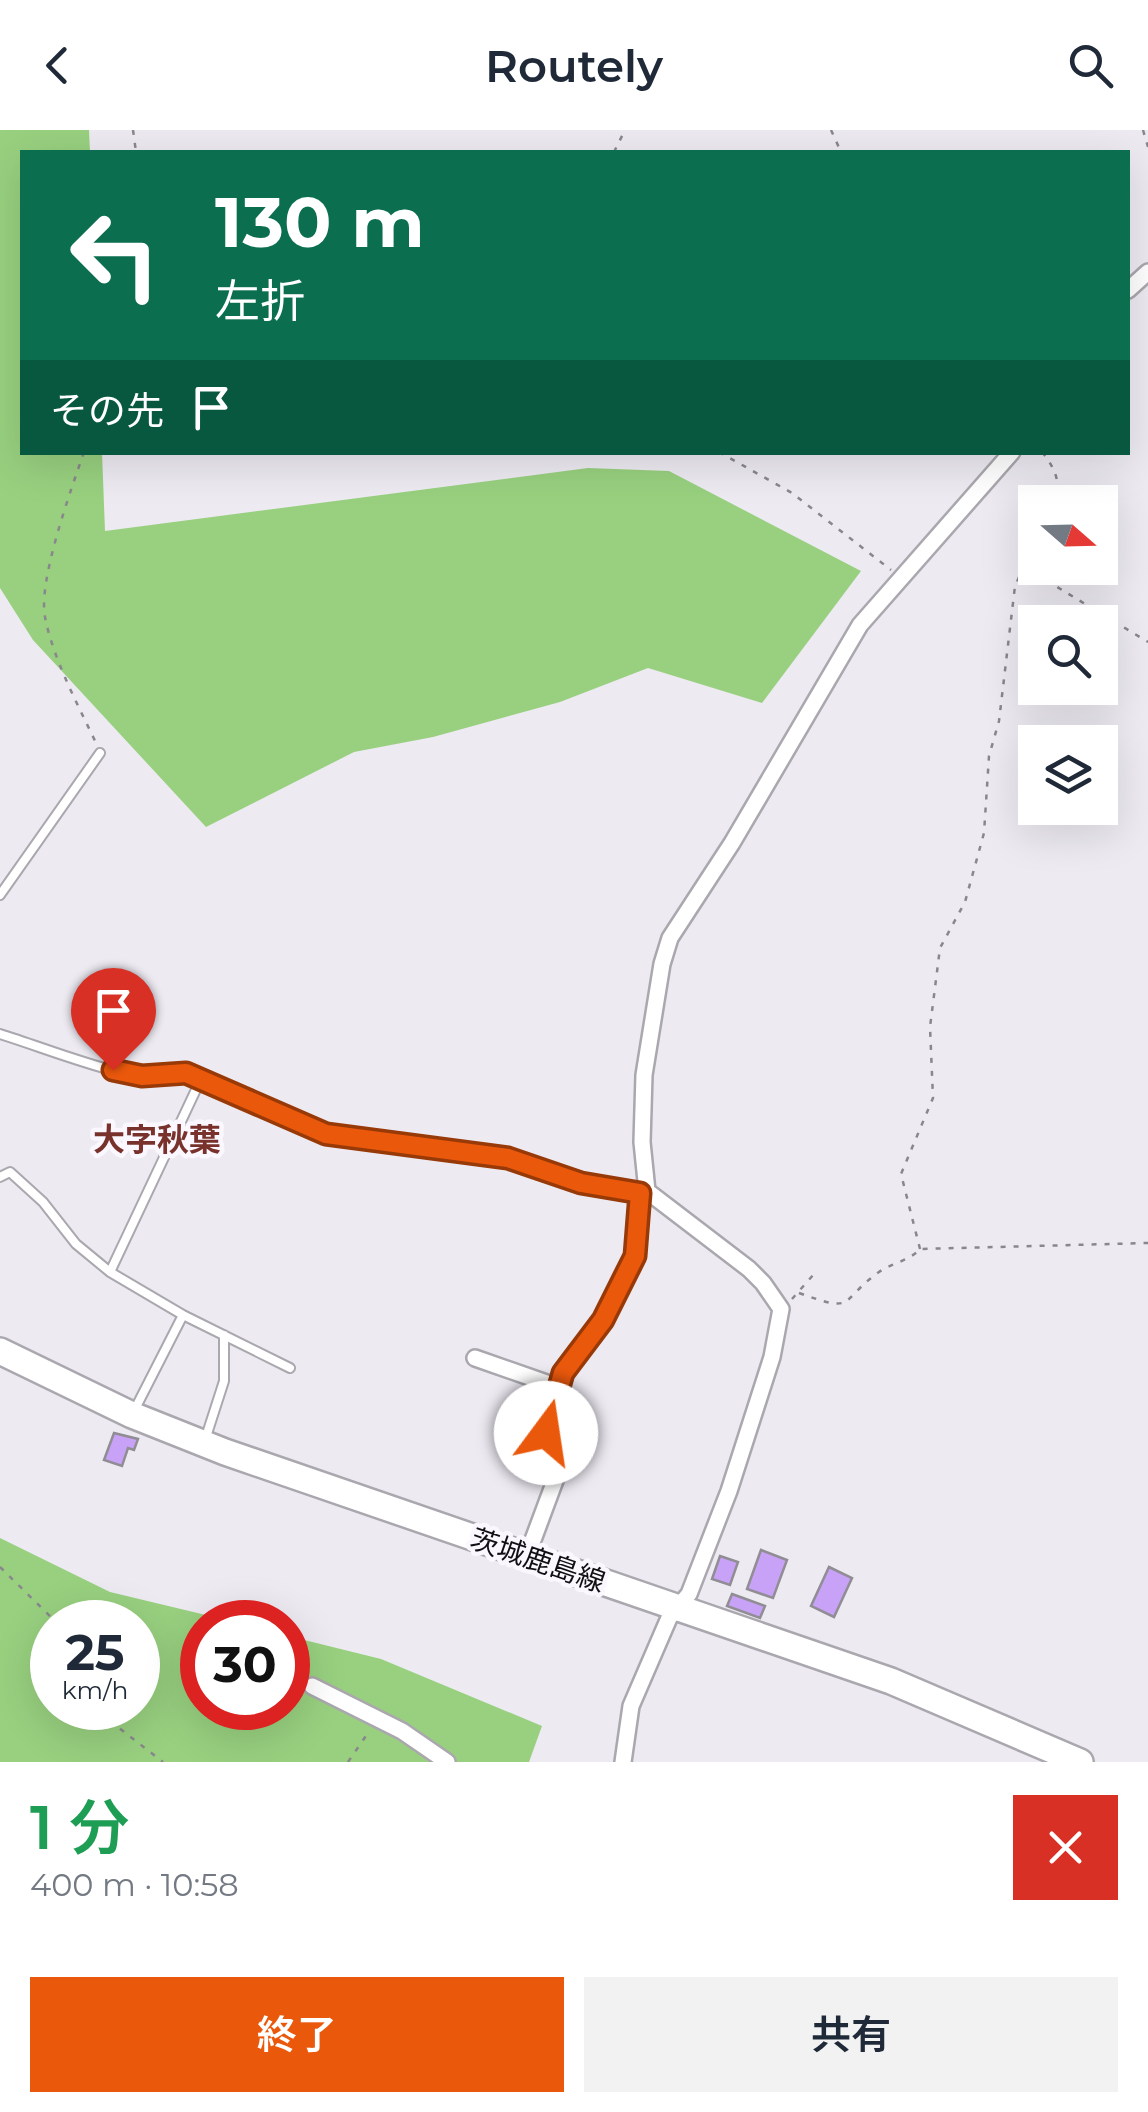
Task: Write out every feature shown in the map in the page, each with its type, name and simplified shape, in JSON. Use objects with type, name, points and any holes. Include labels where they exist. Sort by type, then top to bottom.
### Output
[{"type":"main road","name":"茨城鹿島線","points":[[0,1351],[132,1416],[204,1444],[930,1696],[1080,1762]]},
{"type":"street","points":[[527,1556],[566,1450],[554,1447],[546,1433],[558,1387],[570,1361],[603,1320],[635,1256],[644,1192],[644,1075],[662,964],[670,938],[732,842],[847,645],[900,577],[1010,455]]},
{"type":"street","points":[[202,1079],[326,1134],[508,1158],[581,1183],[644,1192],[749,1269],[781,1309],[772,1358],[729,1490],[689,1594],[669,1618],[630,1706],[623,1762]]},
{"type":"street","points":[[476,1358],[558,1387]]},
{"type":"street","points":[[312,1686],[378,1718],[448,1762]]},
{"type":"lane","points":[[0,896],[100,753]]},
{"type":"lane","points":[[0,1034],[113,1070],[142,1076],[186,1073],[202,1079],[110,1272]]},
{"type":"lane","points":[[0,1177],[10,1172],[43,1202],[76,1244],[110,1272],[183,1315],[290,1368]]},
{"type":"lane","points":[[132,1416],[183,1315]]},
{"type":"lane","points":[[204,1444],[224,1381],[224,1335]]},
{"type":"path","points":[[1143,130],[1148,147]]},
{"type":"path","points":[[83,455],[46,582],[45,615],[71,690],[100,753]]},
{"type":"path","points":[[724,455],[792,494],[900,577]]},
{"type":"path","points":[[1044,455],[1058,485]]},
{"type":"path","points":[[920,1249],[901,1174],[933,1098],[930,1027],[940,948],[965,902],[984,834],[989,756],[998,721],[1018,578]]},
{"type":"path","points":[[1054,585],[1148,642]]},
{"type":"path","points":[[799,1293],[838,1306],[848,1303],[875,1274],[920,1249],[1148,1242]]},
{"type":"path","points":[[781,1309],[814,1274]]},
{"type":"path","points":[[0,1567],[34,1600]]},
{"type":"path","points":[[348,1762],[378,1718]]},
{"type":"path","points":[[122,1730],[163,1762]]},
{"type":"green space","points":[[0,130],[89,130],[90,150],[20,150],[20,455],[102,455],[105,531],[588,468],[669,471],[861,571],[762,703],[648,668],[560,702],[433,737],[354,752],[206,827],[33,640],[0,588]]},
{"type":"green space","points":[[0,1538],[110,1592],[143,1600],[30,1600],[30,1730],[160,1730],[160,1604],[180,1609],[180,1730],[310,1730],[310,1641],[381,1659],[542,1726],[529,1762],[0,1762]]},
{"type":"building","points":[[114,1433],[138,1439],[134,1450],[128,1448],[122,1466],[104,1460]]},
{"type":"building","points":[[761,1550],[787,1560],[773,1598],[747,1589]]},
{"type":"building","points":[[720,1556],[738,1562],[730,1585],[712,1579]]},
{"type":"building","points":[[829,1567],[852,1578],[834,1617],[811,1606]]},
{"type":"building","points":[[732,1594],[765,1606],[760,1618],[727,1606]]},
{"type":"district","name":"大字秋葉","points":[[157,1140]]},
{"type":"route","points":[[113,1070],[142,1076],[186,1073],[326,1134],[508,1158],[581,1183],[640,1193],[635,1256],[603,1320],[563,1373],[546,1433]]}]
